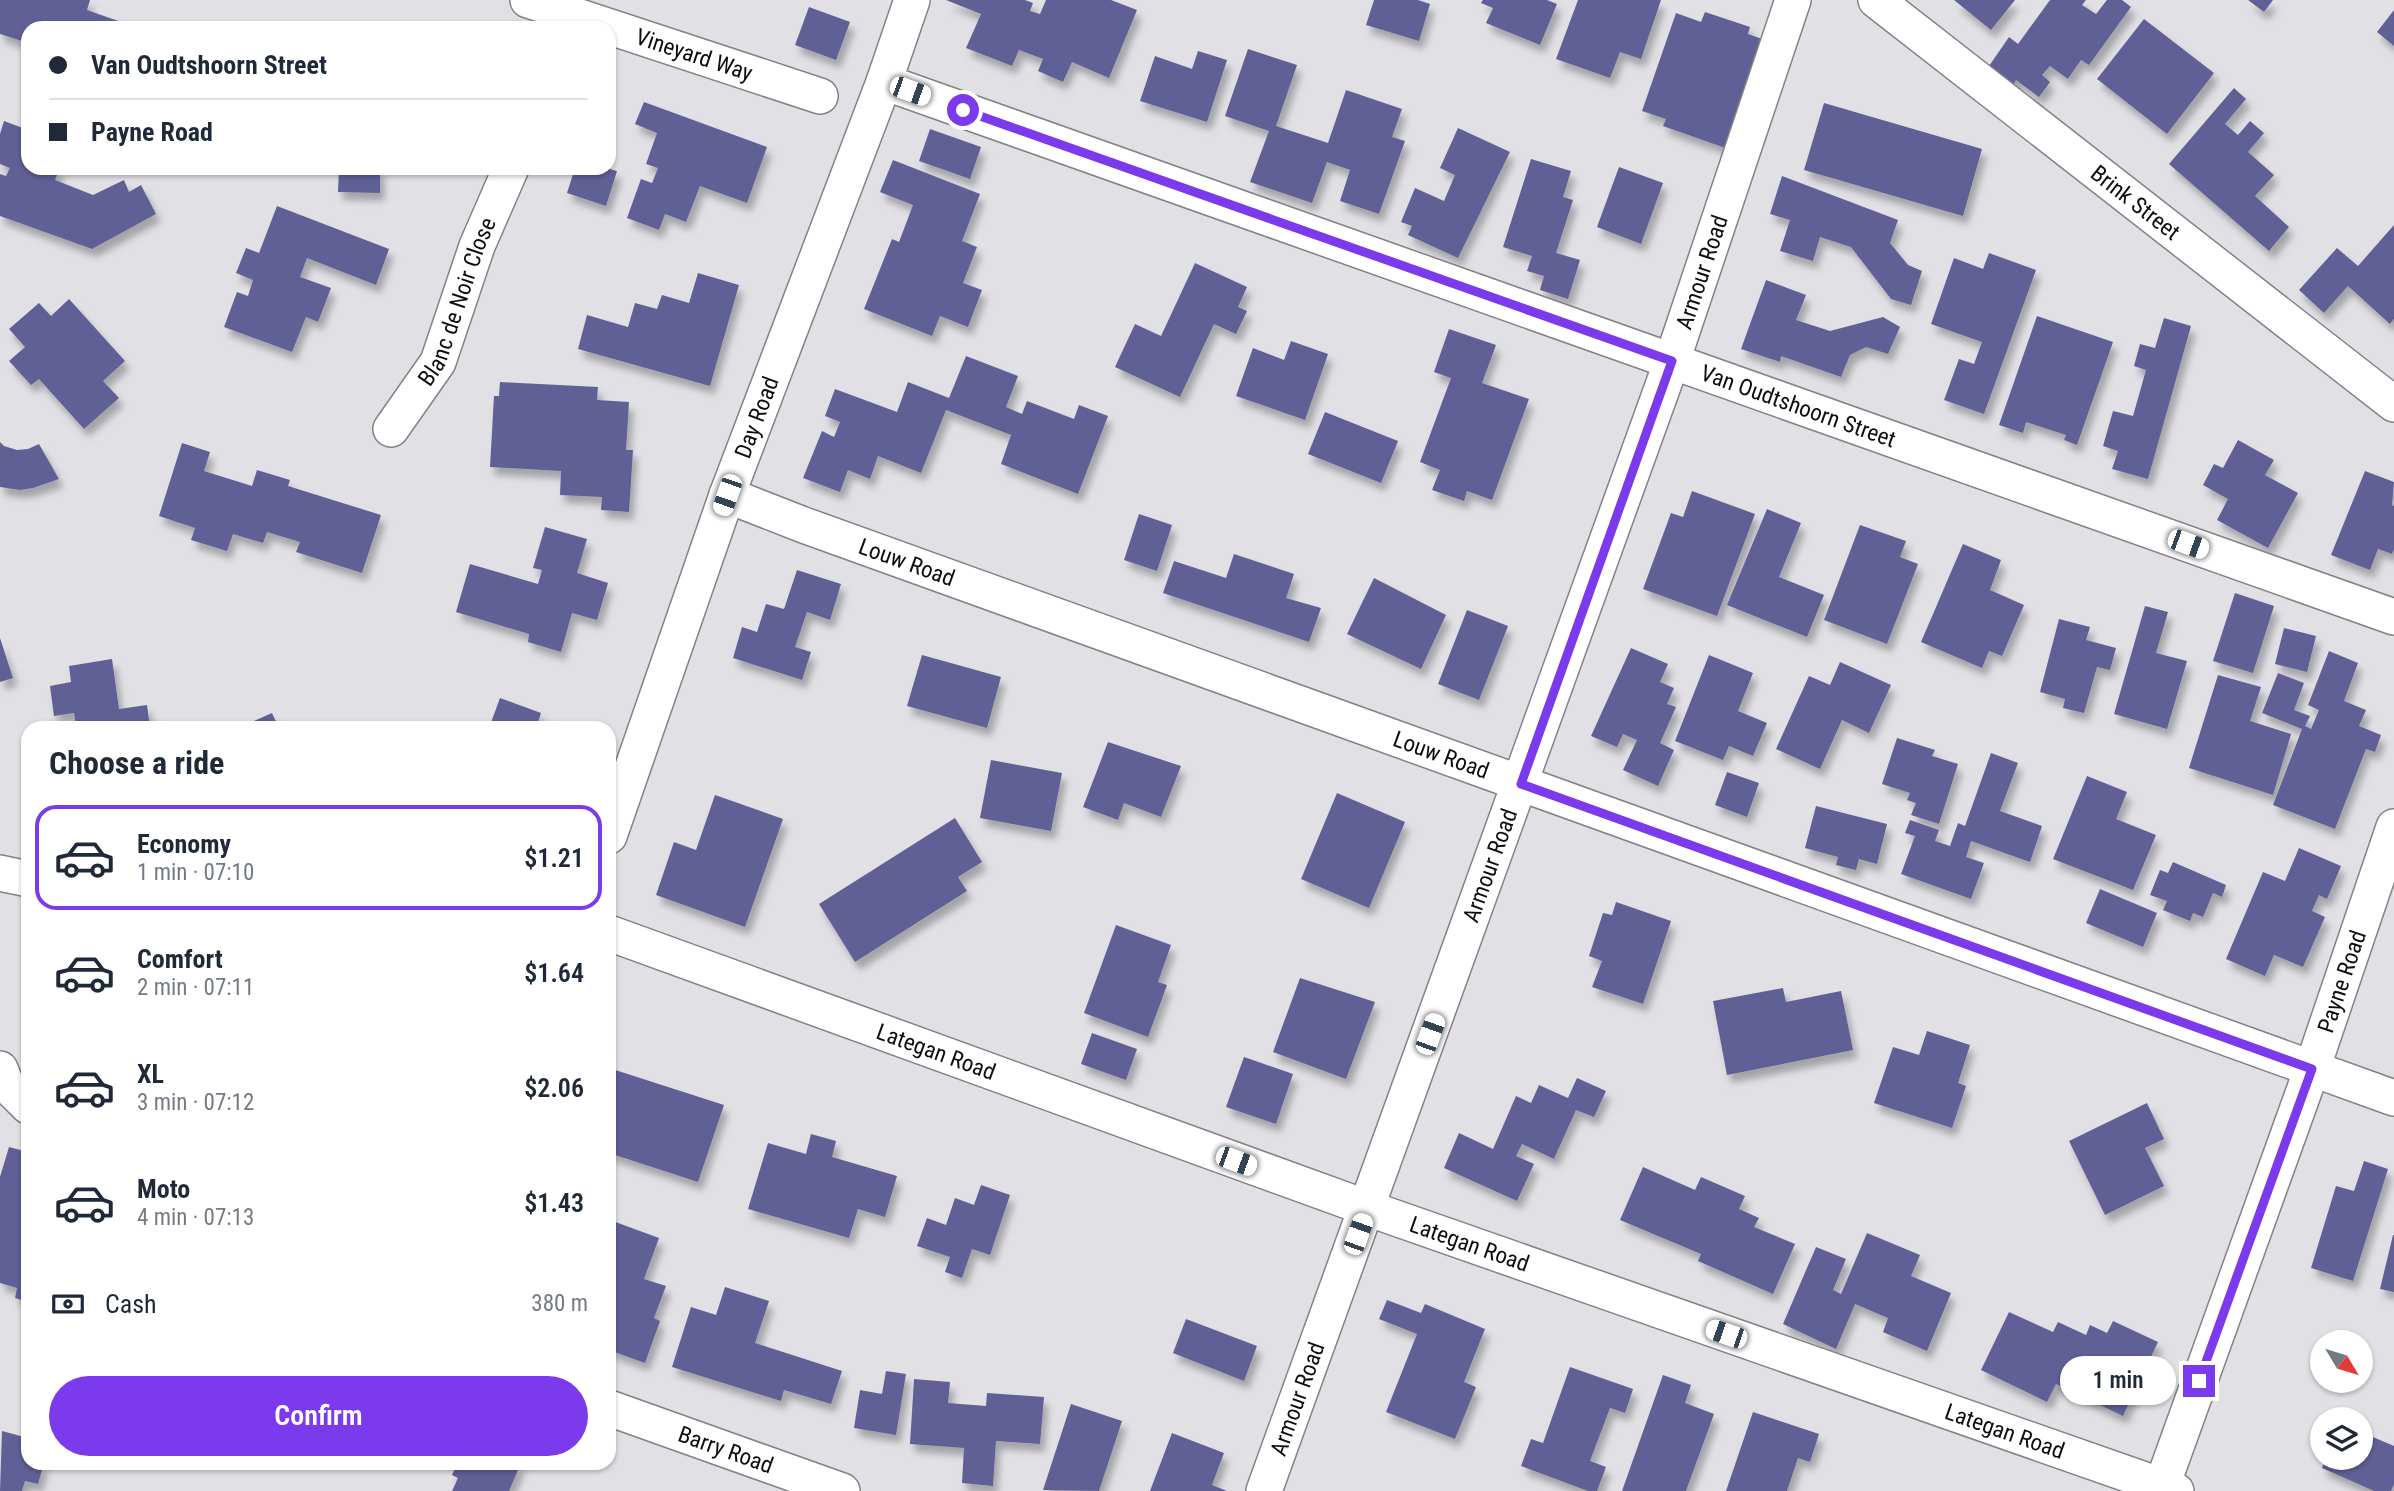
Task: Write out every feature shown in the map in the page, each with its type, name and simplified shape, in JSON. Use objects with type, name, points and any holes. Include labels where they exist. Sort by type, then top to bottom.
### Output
[{"type":"street","name":"Day Road","points":[[616,816],[727,495],[884,82],[912,0]]},
{"type":"street","name":"Armour Road","points":[[1264,1491],[1672,361],[1793,0]]},
{"type":"street","name":"Brink Street","points":[[1876,0],[2394,404]]},
{"type":"street","name":"Vineyard Way","points":[[547,13],[573,21]]},
{"type":"street","name":"Vineyard Way","points":[[616,34],[820,96]]},
{"type":"street","name":"Van Oudtshoorn Street","points":[[884,82],[2394,617]]},
{"type":"street","name":"Blanc de Noir Close","points":[[391,429],[438,362],[477,246],[508,175]]},
{"type":"street","name":"Louw Road","points":[[727,495],[2394,1098]]},
{"type":"street","name":"Payne Road","points":[[2166,1489],[2394,827]]},
{"type":"street","points":[[0,873],[21,878]]},
{"type":"street","name":"Lategan Road","points":[[616,936],[1367,1208],[2166,1489]]},
{"type":"street","points":[[0,1069],[6,1084],[21,1099]]},
{"type":"street","name":"Barry Road","points":[[616,1410],[842,1491]]},
{"type":"building","points":[[0,0],[90,0],[87,10],[118,21],[21,21],[21,41],[0,34]]},
{"type":"building","points":[[946,0],[1025,0],[1033,3],[1030,11],[1040,14],[1046,0],[1111,0],[1137,10],[1109,78],[1072,62],[1063,82],[1038,71],[1043,59],[1019,50],[1012,66],[966,48],[981,14]]},
{"type":"building","points":[[1374,0],[1418,0],[1430,4],[1419,41],[1366,25]]},
{"type":"building","points":[[1483,0],[1547,0],[1557,4],[1540,45],[1486,23],[1493,8],[1481,3]]},
{"type":"building","points":[[1578,0],[1661,0],[1641,59],[1620,52],[1610,78],[1556,59]]},
{"type":"building","points":[[1954,0],[2015,0],[1991,30]]},
{"type":"building","points":[[2050,0],[2086,0],[2082,5],[2096,14],[2107,0],[2122,0],[2131,7],[2089,65],[2081,60],[2068,79],[2050,66],[2042,75],[2050,82],[2039,97],[2016,80],[2012,87],[1987,69],[2009,37],[2018,44]]},
{"type":"building","points":[[2248,0],[2273,0],[2264,12]]},
{"type":"building","points":[[809,7],[850,22],[836,60],[795,45]]},
{"type":"building","points":[[2394,10],[2394,46],[2377,32]]},
{"type":"building","points":[[1705,12],[1750,27],[1748,34],[1765,40],[1728,149],[1663,126],[1666,119],[1642,111],[1676,13],[1701,22]]},
{"type":"building","points":[[2144,19],[2214,73],[2167,134],[2097,79]]},
{"type":"building","points":[[1248,49],[1297,65],[1276,126],[1328,143],[1346,90],[1402,109],[1392,137],[1405,141],[1379,214],[1340,201],[1350,170],[1327,162],[1312,203],[1250,182],[1269,131],[1225,116]]},
{"type":"building","points":[[1198,51],[1227,60],[1207,122],[1140,101],[1155,56],[1192,69]]},
{"type":"building","points":[[2234,88],[2246,99],[2225,124],[2238,135],[2250,121],[2264,133],[2248,152],[2274,175],[2255,196],[2289,227],[2269,251],[2169,164]]},
{"type":"building","points":[[644,102],[767,147],[747,203],[700,186],[686,222],[665,214],[659,230],[627,218],[641,179],[652,183],[658,168],[646,164],[657,133],[635,124]]},
{"type":"building","points":[[1824,103],[1982,149],[1963,216],[1804,170]]},
{"type":"building","points":[[4,121],[21,127],[21,175],[57,175],[55,180],[93,195],[124,180],[129,192],[141,185],[156,214],[92,249],[0,216],[0,174],[6,176],[10,168],[0,164],[0,134]]},
{"type":"building","points":[[1458,128],[1510,152],[1458,258],[1408,235],[1412,226],[1401,222],[1415,188],[1444,201],[1455,175],[1440,168]]},
{"type":"building","points":[[930,129],[981,147],[970,179],[919,161]]},
{"type":"building","points":[[1531,159],[1571,171],[1563,197],[1573,200],[1556,253],[1580,260],[1568,299],[1540,290],[1544,276],[1527,271],[1532,256],[1503,247]]},
{"type":"building","points":[[893,160],[980,194],[962,241],[977,247],[963,283],[982,290],[968,327],[940,316],[932,336],[864,309],[892,239],[899,242],[913,205],[880,192]]},
{"type":"building","points":[[1619,167],[1663,183],[1641,244],[1597,227]]},
{"type":"building","points":[[339,175],[380,175],[380,193],[338,192]]},
{"type":"building","points":[[573,175],[616,175],[606,206],[567,193]]},
{"type":"building","points":[[1782,176],[1898,220],[1890,243],[1908,265],[1922,271],[1911,305],[1891,299],[1851,247],[1820,237],[1813,261],[1780,251],[1790,220],[1770,214]]},
{"type":"building","points":[[277,206],[389,249],[376,285],[307,258],[300,277],[331,288],[318,322],[306,317],[292,352],[224,327],[237,292],[248,296],[253,280],[236,273],[246,248],[259,253]]},
{"type":"building","points":[[2394,225],[2394,319],[2390,324],[2348,286],[2324,313],[2299,290],[2337,248],[2358,266]]},
{"type":"building","points":[[1989,253],[2036,270],[1984,414],[1944,400],[1959,359],[1974,364],[1982,342],[1931,324],[1954,258],[1983,269]]},
{"type":"building","points":[[1195,263],[1247,287],[1238,307],[1247,311],[1236,334],[1214,324],[1180,397],[1115,367],[1135,324],[1161,336]]},
{"type":"building","points":[[698,273],[739,285],[710,386],[578,349],[587,315],[628,327],[635,303],[657,309],[662,295],[689,303]]},
{"type":"building","points":[[1766,280],[1806,295],[1796,320],[1830,331],[1883,317],[1900,327],[1888,354],[1866,347],[1850,355],[1841,377],[1781,356],[1780,362],[1741,349]]},
{"type":"building","points":[[69,299],[125,361],[103,381],[119,398],[84,429],[39,379],[31,385],[9,361],[25,347],[9,329],[39,303],[51,316]]},
{"type":"building","points":[[2037,316],[2113,342],[2077,445],[2064,440],[2066,435],[2026,422],[2023,433],[1999,425]]},
{"type":"building","points":[[2164,318],[2191,326],[2148,479],[2112,469],[2118,451],[2103,446],[2113,411],[2133,416],[2146,370],[2134,366],[2140,344],[2155,348]]},
{"type":"building","points":[[1449,329],[1496,345],[1482,383],[1529,399],[1492,500],[1467,491],[1464,501],[1432,490],[1440,470],[1420,462],[1451,378],[1434,372]]},
{"type":"building","points":[[1291,341],[1328,354],[1305,420],[1236,396],[1253,348],[1284,360]]},
{"type":"building","points":[[966,356],[1018,376],[1006,407],[1022,414],[1027,401],[1074,419],[1079,405],[1108,416],[1078,494],[1001,464],[1011,435],[946,410],[921,473],[878,456],[870,479],[848,470],[840,492],[803,478],[822,431],[834,437],[840,422],[825,416],[835,389],[897,412],[908,382],[949,398]]},
{"type":"building","points":[[500,382],[598,387],[597,400],[629,402],[626,450],[633,450],[629,512],[601,510],[602,497],[560,495],[561,471],[490,467],[494,396],[499,396]]},
{"type":"building","points":[[1325,412],[1398,441],[1381,483],[1308,454]]},
{"type":"building","points":[[2238,440],[2274,460],[2265,475],[2298,493],[2268,548],[2217,520],[2228,499],[2203,485],[2214,464],[2223,468]]},
{"type":"building","points":[[0,442],[17,450],[39,444],[59,479],[20,490],[0,487]]},
{"type":"building","points":[[182,443],[210,452],[204,471],[252,486],[257,470],[290,480],[288,486],[381,515],[362,573],[296,552],[300,542],[267,532],[263,543],[233,534],[227,551],[191,540],[195,528],[159,516]]},
{"type":"building","points":[[2365,471],[2394,482],[2394,549],[2392,554],[2378,549],[2370,570],[2331,555]]},
{"type":"building","points":[[1692,491],[1755,514],[1717,616],[1643,589],[1671,513],[1683,517]]},
{"type":"building","points":[[1767,509],[1801,523],[1779,577],[1824,595],[1807,637],[1727,605]]},
{"type":"building","points":[[1139,514],[1172,525],[1157,571],[1124,560]]},
{"type":"building","points":[[1860,525],[1906,541],[1900,557],[1918,564],[1887,644],[1824,620]]},
{"type":"building","points":[[545,527],[587,539],[577,573],[608,583],[597,620],[572,613],[561,652],[528,642],[529,634],[456,612],[470,564],[538,584],[542,570],[533,568]]},
{"type":"building","points":[[1963,544],[2001,560],[1990,590],[2024,605],[2002,656],[1989,651],[1982,668],[1921,642]]},
{"type":"building","points":[[1234,554],[1294,574],[1286,598],[1321,608],[1309,642],[1163,593],[1174,561],[1226,578]]},
{"type":"building","points":[[797,570],[841,584],[830,620],[807,612],[795,647],[811,652],[802,680],[733,658],[742,627],[757,632],[766,604],[784,609]]},
{"type":"building","points":[[1374,578],[1446,615],[1421,669],[1347,634]]},
{"type":"building","points":[[2235,593],[2274,606],[2253,673],[2213,661]]},
{"type":"building","points":[[2145,606],[2168,612],[2156,653],[2187,661],[2167,729],[2114,714]]},
{"type":"building","points":[[1467,610],[1508,626],[1479,700],[1438,684]]},
{"type":"building","points":[[2059,619],[2090,627],[2086,640],[2116,648],[2110,670],[2097,667],[2084,713],[2063,708],[2065,699],[2040,692]]},
{"type":"building","points":[[2284,628],[2316,636],[2307,672],[2275,664]]},
{"type":"building","points":[[0,638],[13,678],[0,682]]},
{"type":"building","points":[[1631,648],[1668,664],[1660,682],[1674,688],[1667,704],[1676,707],[1660,743],[1674,750],[1658,786],[1623,770],[1637,740],[1623,734],[1617,747],[1591,736]]},
{"type":"building","points":[[2329,651],[2358,663],[2344,701],[2366,710],[2359,726],[2381,735],[2375,752],[2366,749],[2335,829],[2273,805],[2302,729],[2262,713],[2278,673],[2304,683],[2294,710],[2310,716],[2305,726],[2311,729],[2319,710],[2308,705]]},
{"type":"building","points":[[922,655],[1001,677],[987,728],[907,706]]},
{"type":"building","points":[[1709,655],[1753,673],[1738,711],[1767,723],[1753,756],[1729,746],[1723,760],[1675,741]]},
{"type":"building","points":[[112,659],[119,709],[147,705],[149,721],[75,721],[74,713],[54,716],[50,686],[71,682],[69,666]]},
{"type":"building","points":[[1840,662],[1891,685],[1869,733],[1842,720],[1820,769],[1776,749],[1809,676],[1830,685]]},
{"type":"building","points":[[2218,675],[2261,687],[2250,721],[2291,734],[2273,795],[2189,768]]},
{"type":"building","points":[[500,698],[541,713],[538,721],[492,721]]},
{"type":"building","points":[[272,713],[276,721],[254,721]]},
{"type":"building","points":[[1897,738],[1935,750],[1932,756],[1958,764],[1939,824],[1911,815],[1916,803],[1907,800],[1910,793],[1882,784]]},
{"type":"building","points":[[1108,742],[1181,766],[1161,817],[1124,803],[1118,820],[1083,807]]},
{"type":"building","points":[[1991,753],[2018,763],[2000,811],[2042,826],[2030,862],[1971,841],[1966,857],[1984,863],[1971,899],[1901,874],[1915,836],[1905,833],[1910,820],[1939,830],[1935,841],[1950,846],[1958,823],[1965,826]]},
{"type":"building","points":[[991,760],[1062,773],[1051,831],[980,818]]},
{"type":"building","points":[[1727,772],[1759,783],[1747,817],[1715,805]]},
{"type":"building","points":[[2087,776],[2127,792],[2116,819],[2156,835],[2133,890],[2053,859]]},
{"type":"building","points":[[1337,793],[1405,822],[1369,908],[1301,879]]},
{"type":"building","points":[[715,795],[783,819],[745,927],[656,895],[674,842],[696,850]]},
{"type":"building","points":[[1816,806],[1887,824],[1877,864],[1859,859],[1856,870],[1836,865],[1838,857],[1805,848]]},
{"type":"building","points":[[955,818],[982,862],[958,877],[967,891],[855,962],[819,904]]},
{"type":"building","points":[[2299,848],[2341,866],[2327,899],[2319,895],[2312,911],[2325,917],[2303,967],[2274,955],[2265,976],[2226,959],[2263,872],[2285,881]]},
{"type":"building","points":[[2173,862],[2226,885],[2222,897],[2213,893],[2203,917],[2193,913],[2190,921],[2163,910],[2167,901],[2150,895],[2160,870],[2168,873]]},
{"type":"building","points":[[2100,889],[2157,913],[2143,947],[2086,923]]},
{"type":"building","points":[[1616,902],[1671,921],[1643,1004],[1592,987],[1602,961],[1589,956],[1603,913],[1612,915]]},
{"type":"building","points":[[1116,925],[1171,945],[1158,982],[1167,985],[1148,1037],[1084,1013]]},
{"type":"building","points":[[1300,978],[1375,1002],[1346,1079],[1273,1052]]},
{"type":"building","points":[[1783,988],[1786,1002],[1841,991],[1853,1050],[1727,1075],[1713,1001]]},
{"type":"building","points":[[1927,1031],[1970,1045],[1958,1083],[1966,1086],[1952,1128],[1874,1103],[1893,1047],[1919,1055]]},
{"type":"building","points":[[1092,1033],[1137,1049],[1126,1080],[1081,1064]]},
{"type":"building","points":[[1244,1057],[1293,1074],[1276,1124],[1226,1107]]},
{"type":"building","points":[[616,1070],[724,1105],[698,1182],[616,1155]]},
{"type":"building","points":[[1577,1078],[1606,1091],[1594,1117],[1576,1110],[1554,1159],[1522,1144],[1516,1156],[1534,1164],[1517,1201],[1444,1168],[1459,1133],[1493,1149],[1516,1096],[1531,1103],[1539,1085],[1568,1098]]},
{"type":"building","points":[[2147,1103],[2164,1139],[2145,1148],[2164,1186],[2105,1215],[2069,1141]]},
{"type":"building","points":[[811,1134],[836,1141],[832,1157],[897,1176],[885,1217],[858,1209],[849,1238],[748,1209],[768,1143],[806,1154]]},
{"type":"building","points":[[9,1147],[21,1150],[21,1300],[15,1298],[17,1288],[0,1283],[0,1177]]},
{"type":"building","points":[[2364,1161],[2388,1169],[2353,1281],[2311,1268],[2336,1186],[2354,1191]]},
{"type":"building","points":[[1643,1167],[1695,1190],[1701,1177],[1745,1196],[1739,1209],[1759,1218],[1754,1227],[1795,1244],[1773,1294],[1698,1261],[1701,1254],[1620,1220]]},
{"type":"building","points":[[981,1185],[1010,1195],[990,1255],[972,1249],[962,1278],[945,1272],[950,1257],[917,1246],[927,1218],[946,1225],[955,1198],[974,1205]]},
{"type":"building","points":[[616,1222],[659,1238],[644,1279],[666,1286],[654,1318],[660,1321],[645,1363],[616,1353]]},
{"type":"building","points":[[1867,1233],[1920,1255],[1911,1276],[1951,1293],[1927,1351],[1883,1332],[1888,1318],[1855,1304],[1836,1349],[1783,1324],[1816,1247],[1846,1259],[1833,1290],[1841,1294]]},
{"type":"building","points":[[2394,1235],[2394,1292],[2380,1289]]},
{"type":"building","points":[[725,1287],[769,1301],[755,1343],[842,1371],[831,1404],[784,1390],[781,1401],[672,1367],[691,1307],[716,1315]]},
{"type":"building","points":[[1387,1300],[1421,1313],[1425,1304],[1485,1329],[1464,1382],[1476,1387],[1455,1439],[1386,1412],[1417,1334],[1379,1319]]},
{"type":"building","points":[[2009,1312],[2053,1332],[2058,1322],[2086,1335],[2090,1325],[2107,1333],[2113,1321],[2158,1342],[2123,1416],[2056,1384],[2047,1402],[1981,1370]]},
{"type":"building","points":[[1186,1319],[1257,1346],[1244,1381],[1173,1353]]},
{"type":"building","points":[[1570,1367],[1633,1389],[1625,1413],[1610,1408],[1590,1461],[1606,1467],[1597,1491],[1588,1491],[1521,1466],[1531,1439],[1543,1443]]},
{"type":"building","points":[[886,1371],[906,1374],[896,1435],[854,1428],[860,1390],[882,1394]]},
{"type":"building","points":[[1663,1375],[1691,1385],[1685,1403],[1714,1414],[1686,1491],[1622,1491]]},
{"type":"building","points":[[914,1379],[950,1382],[948,1403],[986,1406],[987,1393],[1044,1397],[1040,1444],[996,1441],[993,1486],[962,1483],[964,1448],[910,1444]]},
{"type":"building","points":[[1071,1404],[1122,1421],[1099,1491],[1043,1490]]},
{"type":"building","points":[[1753,1412],[1819,1434],[1810,1462],[1798,1458],[1787,1491],[1726,1491]]},
{"type":"building","points":[[2,1431],[21,1436],[21,1470],[42,1470],[38,1484],[25,1481],[22,1491],[0,1491]]},
{"type":"building","points":[[1172,1433],[1224,1453],[1212,1485],[1227,1491],[1150,1491]]},
{"type":"building","points":[[2373,1437],[2394,1446],[2394,1484],[2391,1491],[2374,1491],[2327,1470],[2373,1470]]},
{"type":"building","points":[[454,1470],[518,1470],[509,1491],[452,1491],[458,1478],[452,1475]]},
{"type":"route","points":[[963,110],[1672,361],[1521,784],[2312,1069],[2199,1381]]}]
